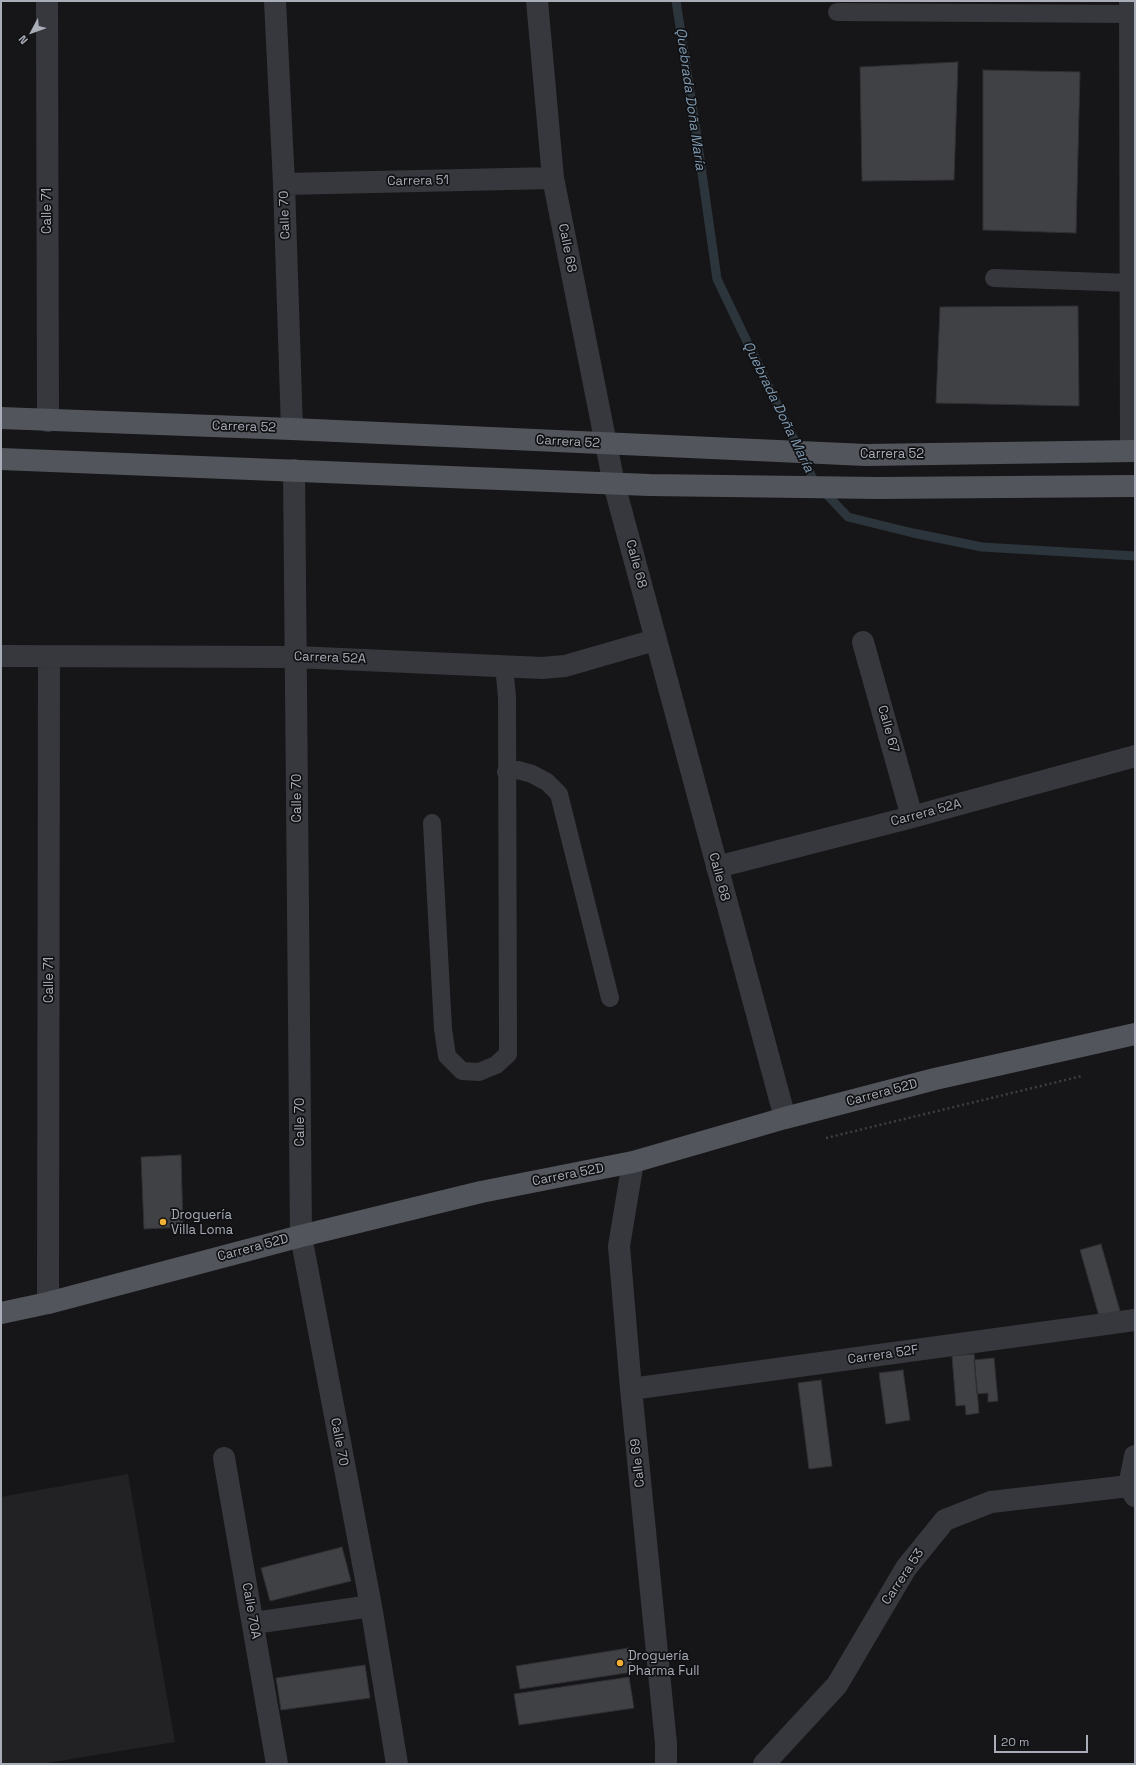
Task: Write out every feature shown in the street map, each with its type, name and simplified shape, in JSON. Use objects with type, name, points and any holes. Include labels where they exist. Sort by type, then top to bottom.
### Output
[{"type":"main road","name":"Carrera 52","points":[[1,418],[48,421],[292,429],[866,455],[1133,451]]},
{"type":"main road","points":[[1,459],[680,486],[878,488],[1135,486]]},
{"type":"main road","name":"Carrera 52D","points":[[1,1312],[48,1303],[301,1236],[481,1192],[633,1162],[785,1118],[935,1079],[1135,1034]]},
{"type":"street","name":"Calle 71","points":[[46,1],[48,421]]},
{"type":"street","name":"Calle 70","points":[[275,1],[284,184],[292,429]]},
{"type":"street","name":"Calle 68","points":[[536,1],[553,178],[614,484],[716,867],[785,1118]]},
{"type":"street","points":[[1130,7],[1133,451]]},
{"type":"street","name":"Carrera 51","points":[[284,184],[553,178]]},
{"type":"street","name":"Calle 70","points":[[294,470],[301,1236],[370,1606],[397,1764]]},
{"type":"street","name":"Carrera 52A","points":[[1,656],[296,657],[542,668],[565,666],[656,640]]},
{"type":"street","name":"Calle 67","points":[[863,642],[912,817]]},
{"type":"street","name":"Calle 71","points":[[48,1303],[50,656]]},
{"type":"street","name":"Carrera 52A","points":[[716,867],[912,817],[1135,756]]},
{"type":"street","name":"Calle 69","points":[[633,1162],[619,1246],[631,1389],[666,1744],[666,1764]]},
{"type":"street","name":"Carrera 52F","points":[[631,1389],[1135,1320]]},
{"type":"street","points":[[1132,1491],[1135,1456]]},
{"type":"street","name":"Calle 70A","points":[[224,1458],[254,1623],[277,1764]]},
{"type":"street","name":"Carrera 53","points":[[764,1764],[837,1685],[906,1568],[945,1520],[991,1502],[1132,1491]]},
{"type":"street","points":[[254,1623],[370,1606]]},
{"type":"lane","points":[[837,12],[1130,7]]},
{"type":"lane","points":[[994,278],[1131,283]]},
{"type":"lane","points":[[432,822],[443,1029],[447,1056],[462,1071],[479,1072],[496,1065],[508,1054],[506,697],[504,666]]},
{"type":"lane","points":[[506,772],[518,770],[532,774],[547,782],[559,794],[610,998]]},
{"type":"shaded area","points":[[128,1474],[175,1742],[41,1764],[1,1764],[1,1497]]},
{"type":"building","points":[[958,62],[954,180],[862,181],[860,67]]},
{"type":"building","points":[[983,70],[1080,72],[1076,233],[983,230]]},
{"type":"building","points":[[1078,306],[1079,406],[936,403],[940,307]]},
{"type":"building","points":[[181,1155],[183,1227],[144,1229],[141,1157]]},
{"type":"building","points":[[1101,1244],[1120,1311],[1099,1316],[1080,1250]]},
{"type":"building","points":[[974,1354],[979,1413],[966,1415],[965,1405],[956,1406],[952,1356]]},
{"type":"building","points":[[994,1358],[998,1401],[988,1402],[988,1393],[977,1394],[974,1360]]},
{"type":"building","points":[[903,1370],[910,1420],[886,1424],[879,1373]]},
{"type":"building","points":[[821,1380],[832,1466],[809,1469],[798,1383]]},
{"type":"building","points":[[342,1547],[351,1581],[270,1601],[261,1568]]},
{"type":"building","points":[[629,1648],[633,1672],[520,1689],[516,1666]]},
{"type":"building","points":[[365,1665],[370,1698],[281,1710],[276,1678]]},
{"type":"building","points":[[629,1677],[634,1708],[519,1725],[514,1694]]},
{"type":"waterway","name":"Quebrada Doña María","points":[[676,1],[717,279],[814,481],[848,517],[913,533],[982,547],[1135,556]]},
{"type":"place","name":"Droguería Villa Loma","points":[[163,1222]]},
{"type":"place","name":"Droguería Pharma Full","points":[[620,1663]]}]
